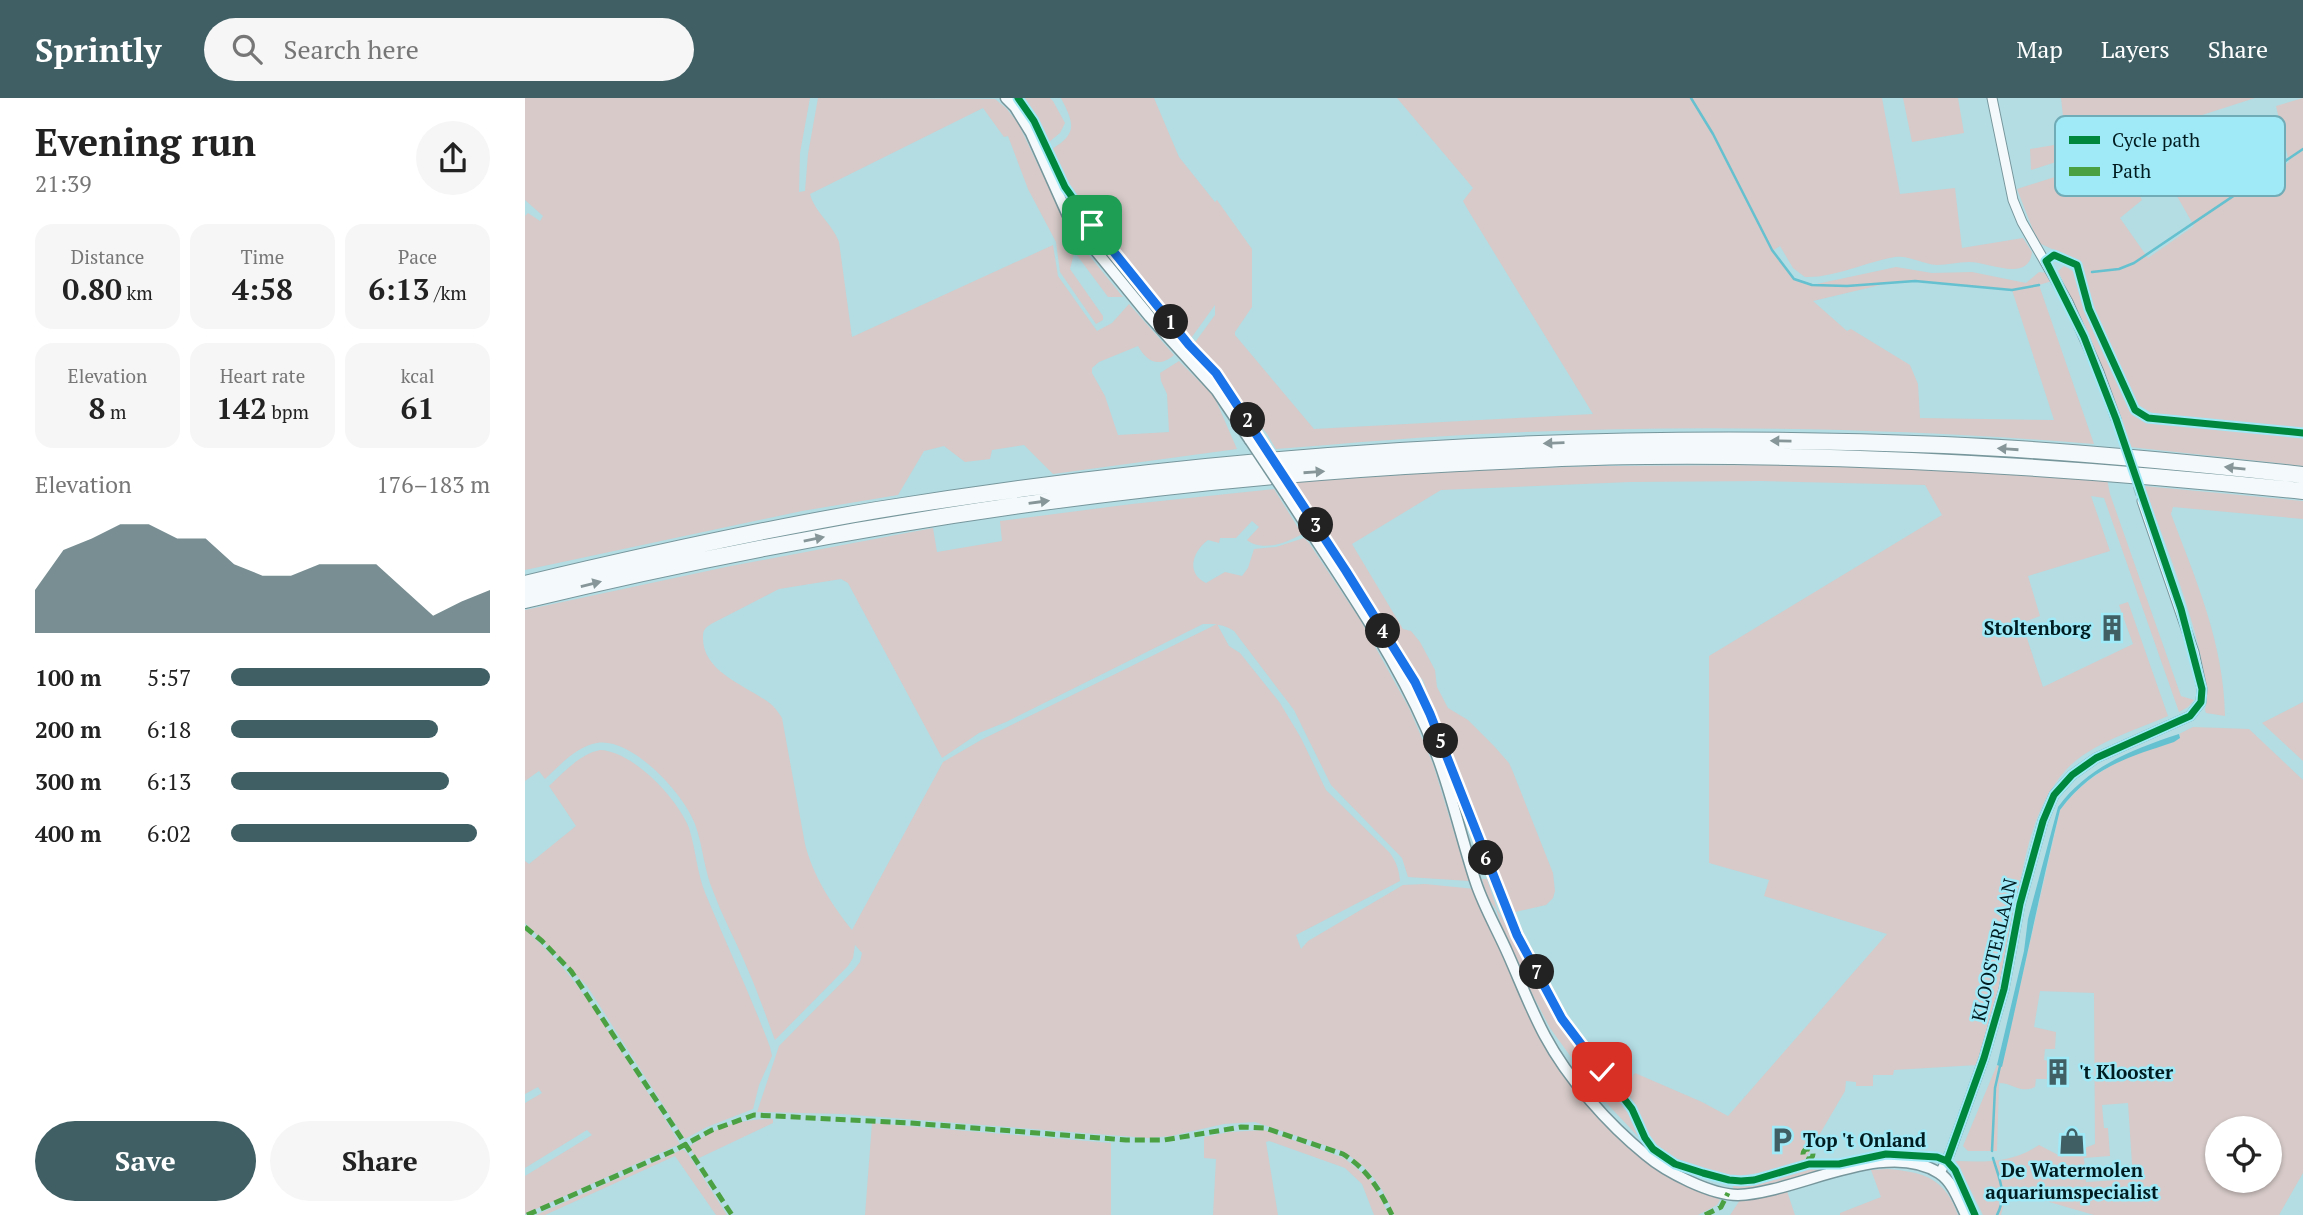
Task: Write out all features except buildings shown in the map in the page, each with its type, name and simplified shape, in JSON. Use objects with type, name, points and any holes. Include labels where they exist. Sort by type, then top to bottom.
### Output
[{"type":"highway","points":[[525,584],[716,540],[887,509],[1121,475],[1383,451],[1650,440],[1893,443],[2112,455],[2303,475]]},
{"type":"highway","points":[[525,600],[716,557],[876,527],[1119,491],[1388,467],[1643,456],[1797,456],[2092,470],[2303,491]]},
{"type":"street","points":[[1006,98],[1031,133],[1069,218],[1150,317],[1217,391],[1376,634],[1414,702],[1436,753],[1477,886],[1545,1035],[1575,1082],[1642,1152],[1668,1171],[1715,1190],[1734,1194],[1808,1181],[1870,1163],[1917,1163],[1940,1173],[1956,1193],[1966,1215]]},
{"type":"street","points":[[1992,98],[2013,200],[2022,222],[2046,261],[2084,337],[2116,419]]},
{"type":"street","name":"KLOOSTERLAAN","points":[[1940,1173],[1950,1153],[1987,1046],[2004,989],[2020,904],[2043,821],[2054,794],[2072,775],[2096,758],[2190,716],[2201,702],[2202,689],[2194,652],[2143,501]]},
{"type":"shaded area","points":[[525,98],[810,98],[800,153],[799,192],[805,191],[808,154],[818,98],[995,99],[1018,123],[1070,232],[1123,297],[1108,297],[1074,254],[1070,269],[1103,316],[1103,320],[1096,324],[1060,272],[1056,242],[1028,189],[1008,136],[1004,137],[983,108],[810,194],[839,242],[852,337],[1053,245],[1058,276],[1097,331],[1112,323],[1129,304],[1174,355],[1163,361],[1154,361],[1145,356],[1138,346],[1099,362],[1092,368],[1118,435],[1169,432],[1167,394],[1160,373],[1179,361],[1214,396],[1237,449],[1053,474],[1024,445],[992,450],[990,459],[965,462],[944,446],[924,451],[898,495],[802,511],[525,570],[525,216],[528,213],[540,221],[543,216],[525,200]]},
{"type":"shaded area","points":[[1024,98],[1050,98],[1053,101],[1065,123],[1060,133],[1049,142]]},
{"type":"shaded area","points":[[1061,98],[1154,98],[1179,157],[1215,202],[1217,200],[1252,249],[1252,307],[1235,335],[1314,429],[1593,414],[1463,201],[1473,188],[1397,98],[1882,98],[1900,194],[1955,188],[1962,248],[2023,238],[2032,252],[2029,261],[2024,267],[2007,269],[1969,262],[1937,265],[1895,257],[1827,275],[1805,277],[1793,268],[1780,246],[1772,251],[1794,279],[1812,285],[1896,267],[1932,273],[1972,272],[2026,283],[2039,272],[2047,273],[2052,281],[2039,285],[2094,444],[1947,434],[1725,428],[1475,434],[1276,449],[1267,434],[1193,345],[1215,315],[1215,305],[1189,341],[1092,221],[1067,182],[1052,149],[1070,132],[1071,120]],"holes":[[[1915,281],[2012,290],[2054,420],[1920,418],[1918,384],[1910,365],[1851,329],[1847,331],[1813,301],[1893,282]]]},
{"type":"shaded area","points":[[1903,98],[1958,98],[1964,133],[1912,142]]},
{"type":"shaded area","points":[[2061,98],[2255,98],[2199,116],[2063,116]]},
{"type":"shaded area","points":[[2303,98],[2303,430],[2152,413],[2135,403],[2093,311],[2081,267],[2070,257],[2041,244],[2017,189],[2055,177],[2055,196],[2140,196],[2142,200],[2120,218],[2148,258],[2194,226],[2177,196],[2285,196],[2285,165],[2289,162],[2285,145],[2285,116],[2278,116],[2276,106]]},
{"type":"shaded area","points":[[2055,145],[2055,162],[2031,170],[2030,149]]},
{"type":"shaded area","points":[[1080,222],[1090,225],[1142,290],[1165,329],[1096,247]]},
{"type":"shaded area","points":[[2064,266],[2076,273],[2089,315],[2133,413],[2143,419],[2303,438],[2303,466],[2130,447],[2088,332],[2058,271]]},
{"type":"shaded area","points":[[1781,465],[1960,470],[2107,479],[2181,696],[2194,700],[2179,712],[2104,498],[2091,496],[2110,551],[2028,576],[2040,616],[2022,623],[2043,687],[2133,644],[2119,605],[2128,602],[2168,716],[2087,753],[2065,771],[2052,788],[2034,826],[2028,847],[2000,982],[1977,1065],[1894,1070],[1893,1075],[1873,1075],[1873,1086],[1856,1086],[1856,1082],[1846,1081],[1845,1091],[1804,1161],[1771,1171],[1739,1176],[1688,1165],[1669,1157],[1652,1145],[1637,1110],[1622,1091],[1635,1073],[1728,1116],[1887,934],[1764,896],[1769,880],[1709,863],[1709,656],[1942,515],[1925,485],[1762,481],[1630,482],[1441,490],[1352,544],[1403,629],[1411,631],[1420,642],[1435,670],[1437,687],[1448,708],[1468,720],[1509,763],[1513,772],[1553,873],[1555,891],[1553,898],[1546,905],[1506,914],[1423,680],[1411,669],[1291,482],[1477,470]]},
{"type":"shaded area","points":[[2144,486],[2303,501],[2303,519],[2173,507],[2171,514],[2199,588],[2214,638],[2220,663],[2225,716],[2206,713],[2203,663],[2195,633],[2174,566]]},
{"type":"shaded area","points":[[1274,489],[1302,534],[1282,543],[1267,546],[1253,544],[1247,540],[1259,527],[1252,521],[1236,538],[1220,538],[1219,543],[1208,540],[1195,556],[1195,574],[1206,583],[1225,572],[1242,576],[1248,568],[1254,549],[1276,547],[1304,538],[1309,543],[1361,621],[1409,708],[1433,764],[1469,881],[1408,877],[1402,858],[1331,785],[1294,710],[1234,631],[1217,625],[1229,646],[1240,653],[1280,703],[1301,738],[1326,790],[1389,852],[1398,869],[1400,881],[1296,935],[1301,949],[1308,941],[1403,885],[1425,884],[1475,889],[1529,1015],[1627,1145],[1666,1175],[1715,1195],[1720,1200],[1717,1205],[1698,1215],[1394,1215],[1374,1178],[1352,1157],[1342,1151],[1255,1122],[1224,1124],[1171,1136],[1148,1138],[841,1114],[757,1112],[779,1046],[853,971],[860,962],[862,953],[855,945],[853,958],[848,966],[775,1040],[710,883],[695,824],[680,798],[655,770],[626,749],[597,743],[575,752],[545,779],[539,771],[525,781],[525,610],[726,567],[933,528],[937,552],[1002,541],[1000,521]],"holes":[[[841,579],[848,583],[942,758],[979,733],[1203,624],[1216,624],[981,740],[943,762],[852,930],[824,890],[808,856],[782,718],[772,705],[718,669],[710,660],[703,637],[705,629],[711,624],[779,589]]]},
{"type":"shaded area","points":[[2303,702],[2303,761],[2262,723]]},
{"type":"shaded area","points":[[2193,727],[2249,729],[2303,780],[2303,1173],[2279,1215],[2094,1215],[2008,1190],[2001,1215],[1983,1215],[1956,1161],[2009,1158],[2039,1145],[2062,1157],[2095,1144],[2094,993],[2040,991],[2034,1027],[2056,1032],[2055,1049],[2045,1049],[2044,1060],[2049,1061],[2047,1079],[2036,1079],[2035,1087],[2029,1089],[1999,1083],[1997,1151],[1968,1151],[1963,1146],[1997,1065],[2002,1066],[2060,810],[2100,772],[2181,735],[2179,734]],"holes":[[[2128,1103],[2133,1179],[2086,1182],[2084,1158],[2110,1156],[2108,1128],[2104,1128],[2102,1105]]]},
{"type":"shaded area","points":[[600,750],[613,752],[640,767],[665,791],[683,816],[689,828],[703,887],[772,1056],[759,1085],[753,1109],[685,1139],[587,986],[525,923],[525,861],[529,864],[576,826],[549,786],[579,759]]},
{"type":"shaded area","points":[[1482,879],[1487,879],[1497,909],[1556,1014],[1580,1050],[1632,1114],[1647,1146],[1597,1093],[1550,1028],[1506,941],[1496,909],[1488,899]]},
{"type":"shaded area","points":[[525,930],[562,966],[582,992],[680,1144],[525,1214],[525,1176],[592,1135],[587,1130],[525,1168],[525,1103],[542,1093],[538,1087],[525,1094]]},
{"type":"shaded area","points":[[773,1119],[773,1123],[697,1159],[689,1147],[728,1125]]},
{"type":"shaded area","points":[[872,1123],[1111,1143],[1111,1215],[865,1215]]},
{"type":"shaded area","points":[[1264,1130],[1344,1158],[1372,1181],[1389,1215],[1374,1215],[1362,1184],[1345,1168],[1269,1141],[1266,1142],[1278,1215],[1213,1215],[1216,1159],[1204,1158],[1204,1137]]},
{"type":"shaded area","points":[[681,1150],[688,1154],[727,1215],[716,1215],[675,1156],[545,1215],[536,1215]]},
{"type":"shaded area","points":[[1810,1166],[1836,1167],[1746,1190],[1733,1190],[1733,1182],[1764,1179]]},
{"type":"shaded area","points":[[1871,1170],[1912,1172],[1931,1179],[1947,1193],[1958,1215],[1840,1215],[1881,1197]]},
{"type":"shaded area","points":[[1786,1188],[1795,1215],[1730,1215],[1740,1200]]},
{"type":"water","points":[[2179,734],[2180,738],[2174,742],[2125,759],[2097,774],[2072,795],[2060,810],[2002,1067],[1997,1065],[2024,951],[2028,919],[2058,807],[2097,770],[2128,753]]},
{"type":"waterway","points":[[1691,98],[1713,134],[1772,250],[1794,279],[1812,285],[1847,286],[1915,281],[2012,290],[2039,285]]},
{"type":"waterway","points":[[2285,161],[2303,149]]},
{"type":"waterway","points":[[2092,272],[2119,269],[2134,263],[2233,196]]},
{"type":"waterway","points":[[1992,1151],[1995,1088],[2000,1066]]},
{"type":"waterway","points":[[1993,1158],[2002,1193],[1997,1215]]},
{"type":"tunnel","points":[[2116,419],[2129,460]]},
{"type":"tunnel","points":[[2133,473],[2142,501]]},
{"type":"marked path","points":[[525,927],[571,971],[732,1215]]},
{"type":"marked path","points":[[527,1215],[673,1151],[712,1130],[754,1115],[911,1123],[1126,1140],[1164,1140],[1241,1127],[1265,1128],[1343,1154],[1372,1181],[1392,1215]]},
{"type":"marked path","points":[[1808,1149],[1812,1150],[1813,1154],[1812,1158],[1808,1159],[1804,1158],[1803,1154],[1804,1150],[1808,1149]]},
{"type":"marked path","points":[[1705,1215],[1721,1207],[1728,1193]]},
{"type":"cycle path","points":[[1018,98],[1034,121],[1065,187],[1092,225],[1189,345],[1216,373],[1415,682],[1517,935],[1562,1019],[1632,1109],[1653,1149],[1675,1164],[1741,1181],[1754,1180],[1809,1164],[1839,1164],[1886,1154],[1937,1157],[1947,1161],[1955,1170],[1975,1215]]},
{"type":"cycle path","points":[[1947,1161],[1984,1058],[2004,989],[2020,904],[2043,821],[2054,795],[2072,775],[2096,758],[2190,716],[2201,702],[2202,689],[2181,609],[2116,419],[2084,337],[2046,261],[2054,255],[2077,265],[2089,309],[2135,410],[2148,418],[2303,433]]},
{"type":"place","name":"Stoltenborg","points":[[2112,628]]},
{"type":"place","name":"'t Klooster","points":[[2058,1072]]},
{"type":"place","name":"Top 't Onland","points":[[1782,1140]]},
{"type":"place","name":"De Watermolen aquariumspecialist","points":[[2072,1141]]},
{"type":"route","points":[[1092,225],[1189,345],[1216,373],[1323,535],[1415,682],[1517,935],[1562,1019],[1602,1072]]}]
